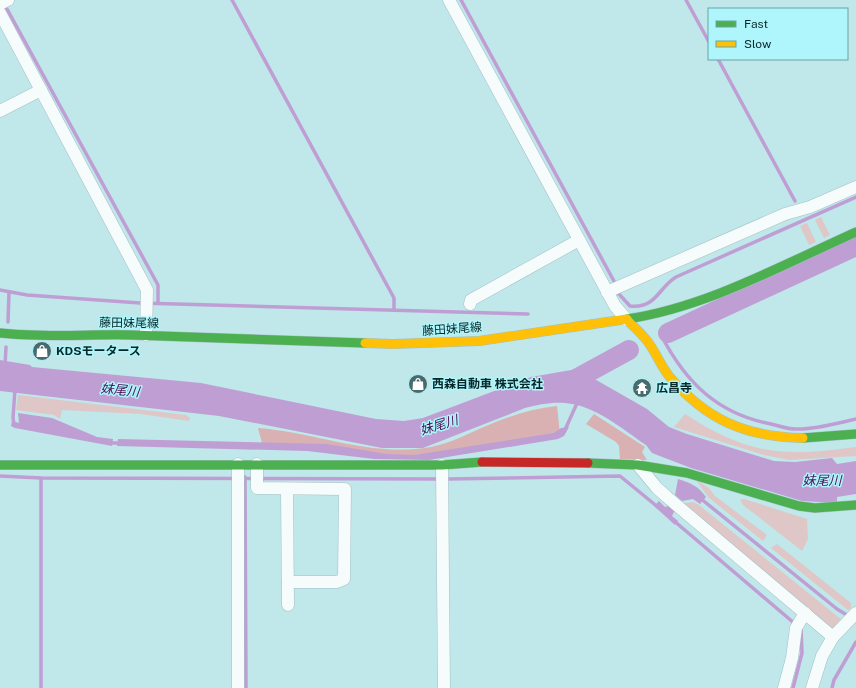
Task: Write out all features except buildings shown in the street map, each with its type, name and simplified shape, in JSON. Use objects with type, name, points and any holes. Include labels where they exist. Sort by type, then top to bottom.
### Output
[{"type":"street","points":[[0,4],[8,0]]},
{"type":"street","points":[[449,0],[615,306],[647,341],[669,376],[686,394],[705,410],[727,425],[747,432],[785,439],[820,438],[856,434]]},
{"type":"street","points":[[0,13],[147,290],[146,335]]},
{"type":"street","points":[[0,111],[42,90]]},
{"type":"street","points":[[607,292],[786,214],[810,207],[856,187]]},
{"type":"street","name":"藤田妹尾線","points":[[0,333],[25,336],[75,334],[146,335],[393,344],[444,343],[479,340],[656,315],[696,302],[856,232]]},
{"type":"street","points":[[470,304],[471,300],[579,240]]},
{"type":"street","points":[[0,465],[238,473],[442,474],[488,462],[549,462],[638,465],[688,473],[799,506],[815,508],[856,505]]},
{"type":"street","points":[[638,465],[657,488],[800,621],[833,637]]},
{"type":"street","points":[[238,473],[238,688]]},
{"type":"street","points":[[257,473],[257,488],[345,489],[346,574],[344,579],[337,582],[288,582]]},
{"type":"street","points":[[442,474],[444,688]]},
{"type":"street","points":[[287,489],[288,606]]},
{"type":"street","points":[[812,688],[822,656],[833,637],[853,616]]},
{"type":"street","points":[[784,688],[800,621]]},
{"type":"shaded area","points":[[821,217],[830,235],[824,238],[815,220]]},
{"type":"shaded area","points":[[807,223],[816,242],[809,245],[800,226]]},
{"type":"shaded area","points":[[18,395],[186,415],[190,418],[189,421],[141,414],[62,410],[60,419],[54,415],[16,410]]},
{"type":"shaded area","points":[[557,406],[560,434],[409,456],[262,443],[258,428],[279,430],[361,446],[403,450],[424,448],[452,441],[517,414]]},
{"type":"shaded area","points":[[594,414],[645,447],[642,452],[647,460],[620,459],[619,446],[616,442],[586,424]]},
{"type":"shaded area","points":[[685,414],[728,438],[767,450],[807,452],[856,447],[856,456],[789,460],[764,455],[674,427]]},
{"type":"shaded area","points":[[696,480],[709,488],[715,496],[767,535],[763,541],[709,498]]},
{"type":"shaded area","points":[[744,499],[807,519],[808,539],[802,551],[743,505],[740,500]]},
{"type":"shaded area","points":[[693,502],[699,505],[842,620],[832,629],[681,504]]},
{"type":"shaded area","points":[[777,544],[851,603],[851,608],[848,610],[771,548]]},
{"type":"water","name":"妹尾川","points":[[0,360],[30,365],[32,367],[201,383],[376,419],[404,421],[423,418],[531,377],[577,369],[647,409],[669,427],[687,434],[774,461],[795,462],[832,458],[837,464],[856,461],[856,494],[837,497],[837,503],[802,501],[691,468],[652,453],[646,445],[618,425],[597,413],[587,408],[565,403],[539,405],[525,408],[423,448],[382,448],[219,416],[0,391]]},
{"type":"water","points":[[18,413],[52,418],[97,437],[113,439],[112,446],[15,428],[11,426],[12,421],[19,423]]},
{"type":"water","points":[[569,427],[564,436],[558,439],[429,460],[374,459],[307,451],[117,446],[118,439],[327,444],[387,454],[414,455],[554,433],[561,428]]},
{"type":"water","points":[[678,479],[694,485],[703,493],[706,497],[700,504],[693,499],[682,501],[675,495]]},
{"type":"water","points":[[659,501],[665,507],[672,505],[676,508],[672,516],[678,521],[675,525],[654,506]]},
{"type":"waterway","points":[[232,0],[394,298],[394,310]]},
{"type":"waterway","points":[[461,0],[615,283]]},
{"type":"waterway","points":[[686,0],[708,40]]},
{"type":"waterway","points":[[7,9],[158,285],[158,303]]},
{"type":"waterway","points":[[719,60],[795,201]]},
{"type":"waterway","points":[[618,293],[630,306],[646,304],[656,297],[676,277],[856,197]]},
{"type":"waterway","points":[[668,333],[856,246]]},
{"type":"waterway","points":[[0,290],[27,295],[140,303],[528,314]]},
{"type":"waterway","points":[[8,322],[9,292]]},
{"type":"waterway","points":[[661,335],[681,368],[693,382],[719,404],[735,413],[785,428],[795,429],[820,427],[856,419]]},
{"type":"waterway","points":[[5,366],[6,347]]},
{"type":"waterway","points":[[563,386],[629,350]]},
{"type":"waterway","points":[[14,424],[15,389]]},
{"type":"waterway","points":[[564,432],[578,401]]},
{"type":"waterway","points":[[108,443],[122,443]]},
{"type":"waterway","points":[[0,476],[41,478],[447,479],[620,476],[659,508]]},
{"type":"waterway","points":[[245,477],[246,688]]},
{"type":"waterway","points":[[41,478],[41,688]]},
{"type":"waterway","points":[[700,498],[837,609],[850,617]]},
{"type":"waterway","points":[[673,520],[801,629],[802,653],[793,688]]},
{"type":"waterway","points":[[832,688],[834,680],[856,642]]},
{"type":"traffic: fast","points":[[627,319],[657,313],[715,295],[772,271],[856,232]]},
{"type":"traffic: fast","points":[[0,333],[49,336],[115,335],[365,343]]},
{"type":"traffic: fast","points":[[803,438],[856,434]]},
{"type":"traffic: fast","points":[[0,465],[442,465],[482,462]]},
{"type":"traffic: fast","points":[[588,463],[638,465],[687,473],[799,506],[815,508],[856,505]]},
{"type":"traffic: slow","points":[[365,343],[393,344],[479,341],[627,319]]},
{"type":"traffic: slow","points":[[627,320],[648,342],[669,376],[683,391],[713,415],[745,430],[782,437],[803,438]]},
{"type":"traffic: jam","points":[[482,462],[588,463]]},
{"type":"place","name":"KDSモータース","points":[[42,351]]},
{"type":"place","name":"西森自動車 株式会社","points":[[418,384]]},
{"type":"place","name":"広昌寺","points":[[642,388]]}]
